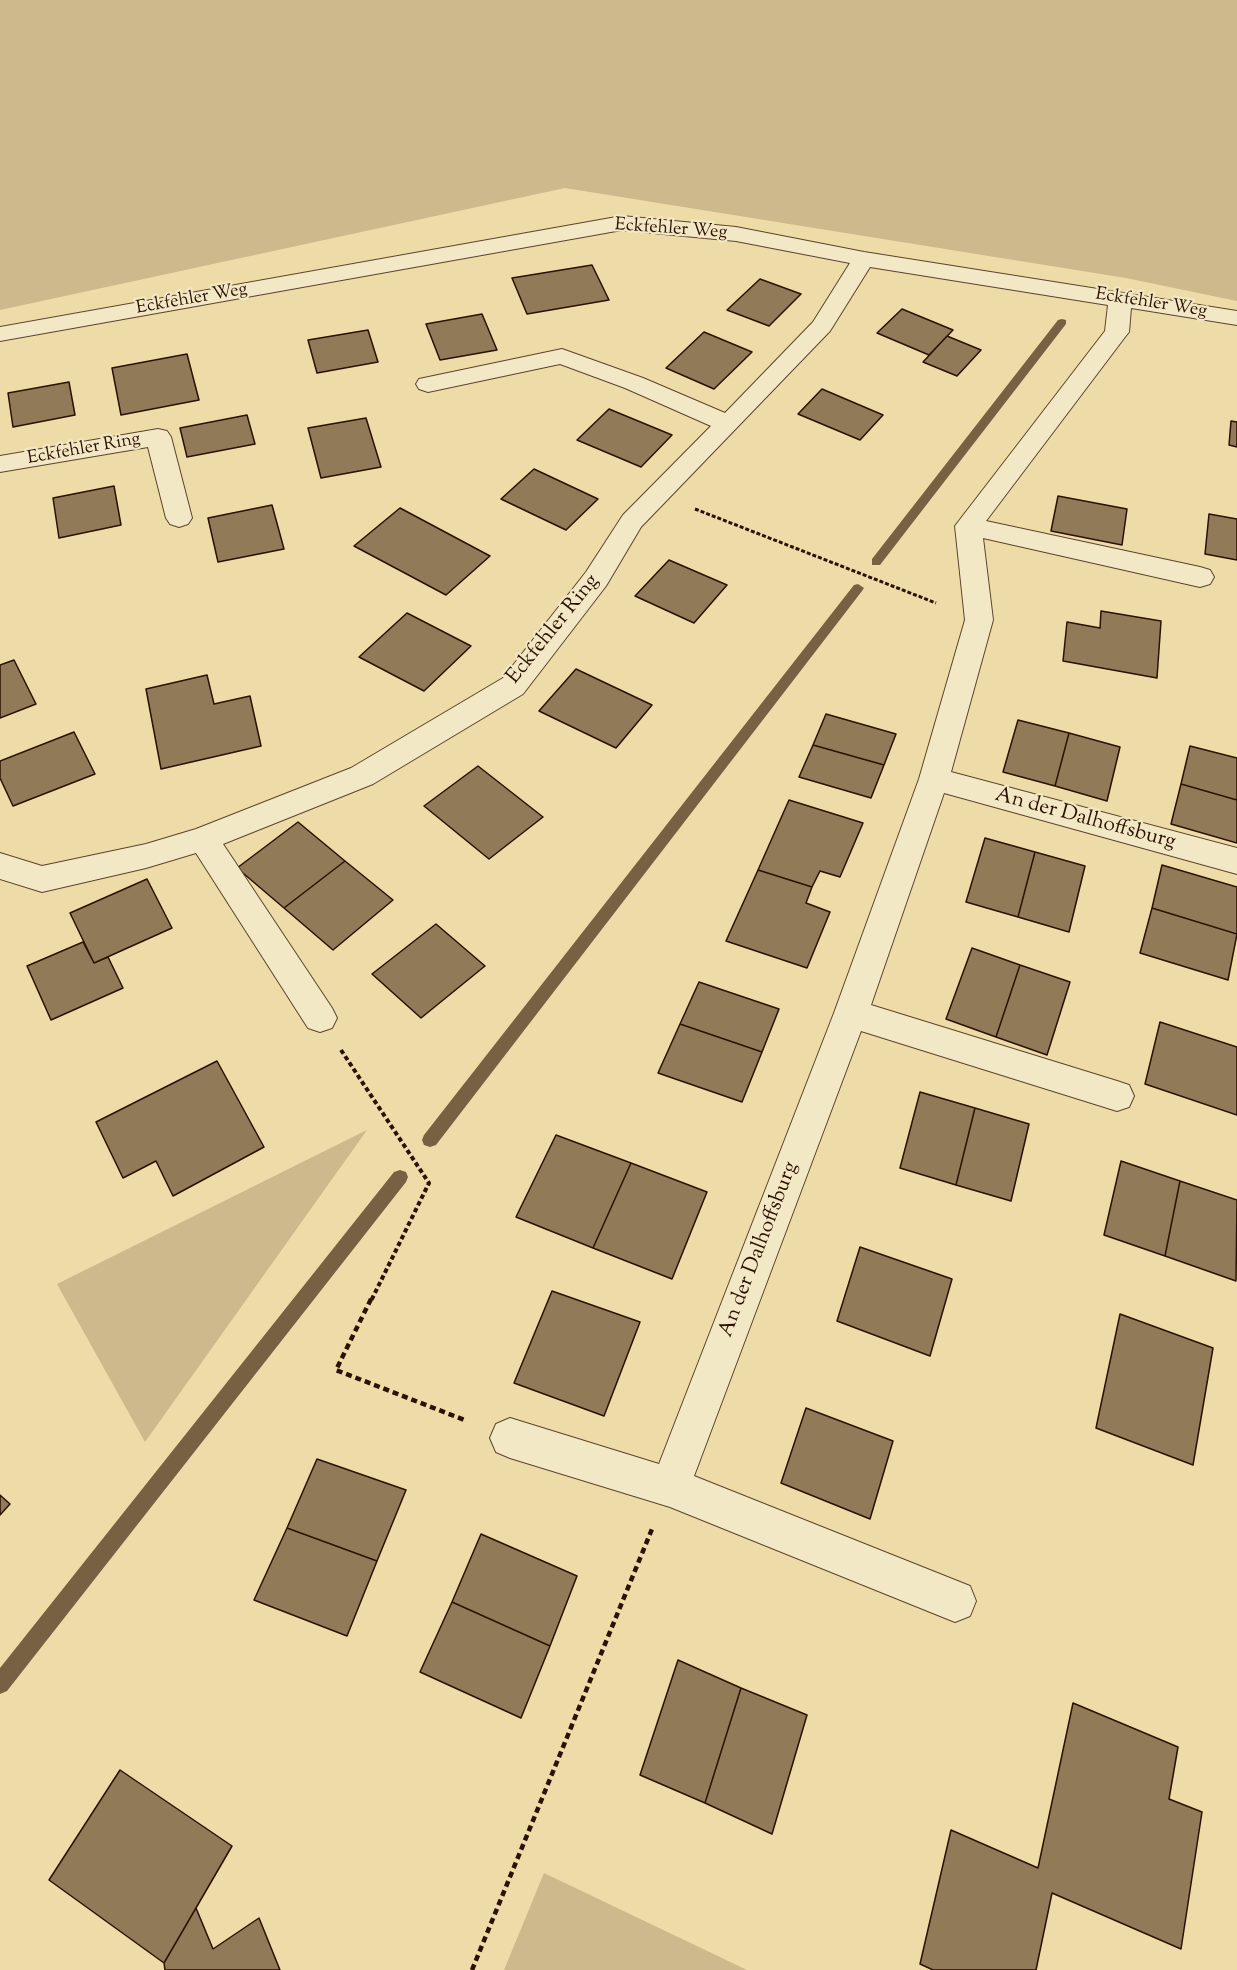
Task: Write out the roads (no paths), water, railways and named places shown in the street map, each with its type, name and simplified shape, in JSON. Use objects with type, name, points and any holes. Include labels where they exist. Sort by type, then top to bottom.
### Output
[{"type":"street","name":"Eckfehler Weg","points":[[0,334],[622,223],[736,234],[864,259],[1237,318]]},
{"type":"street","name":"Eckfehler Ring","points":[[0,866],[42,879],[147,856],[203,839],[362,777],[513,686],[596,579],[632,521],[822,326],[864,259]]},
{"type":"street","points":[[1120,300],[1118,332],[968,526],[1200,577]]},
{"type":"street","points":[[428,384],[562,356],[634,383],[727,423]]},
{"type":"street","name":"Eckfehler Ring","points":[[0,464],[158,437],[179,518]]},
{"type":"street","name":"An der Dalhoffsburg","points":[[670,1487],[851,1013],[934,779],[979,620],[968,526]]},
{"type":"street","name":"An der Dalhoffsburg","points":[[934,779],[1237,861]]},
{"type":"street","points":[[203,839],[320,1018]]},
{"type":"street","points":[[851,1013],[1117,1096]]},
{"type":"street","points":[[510,1438],[670,1487],[955,1601]]},
{"type":"waterway","points":[[876,562],[1062,322]]},
{"type":"waterway","points":[[430,1140],[858,588]]},
{"type":"waterway","points":[[0,1684],[400,1177]]}]
